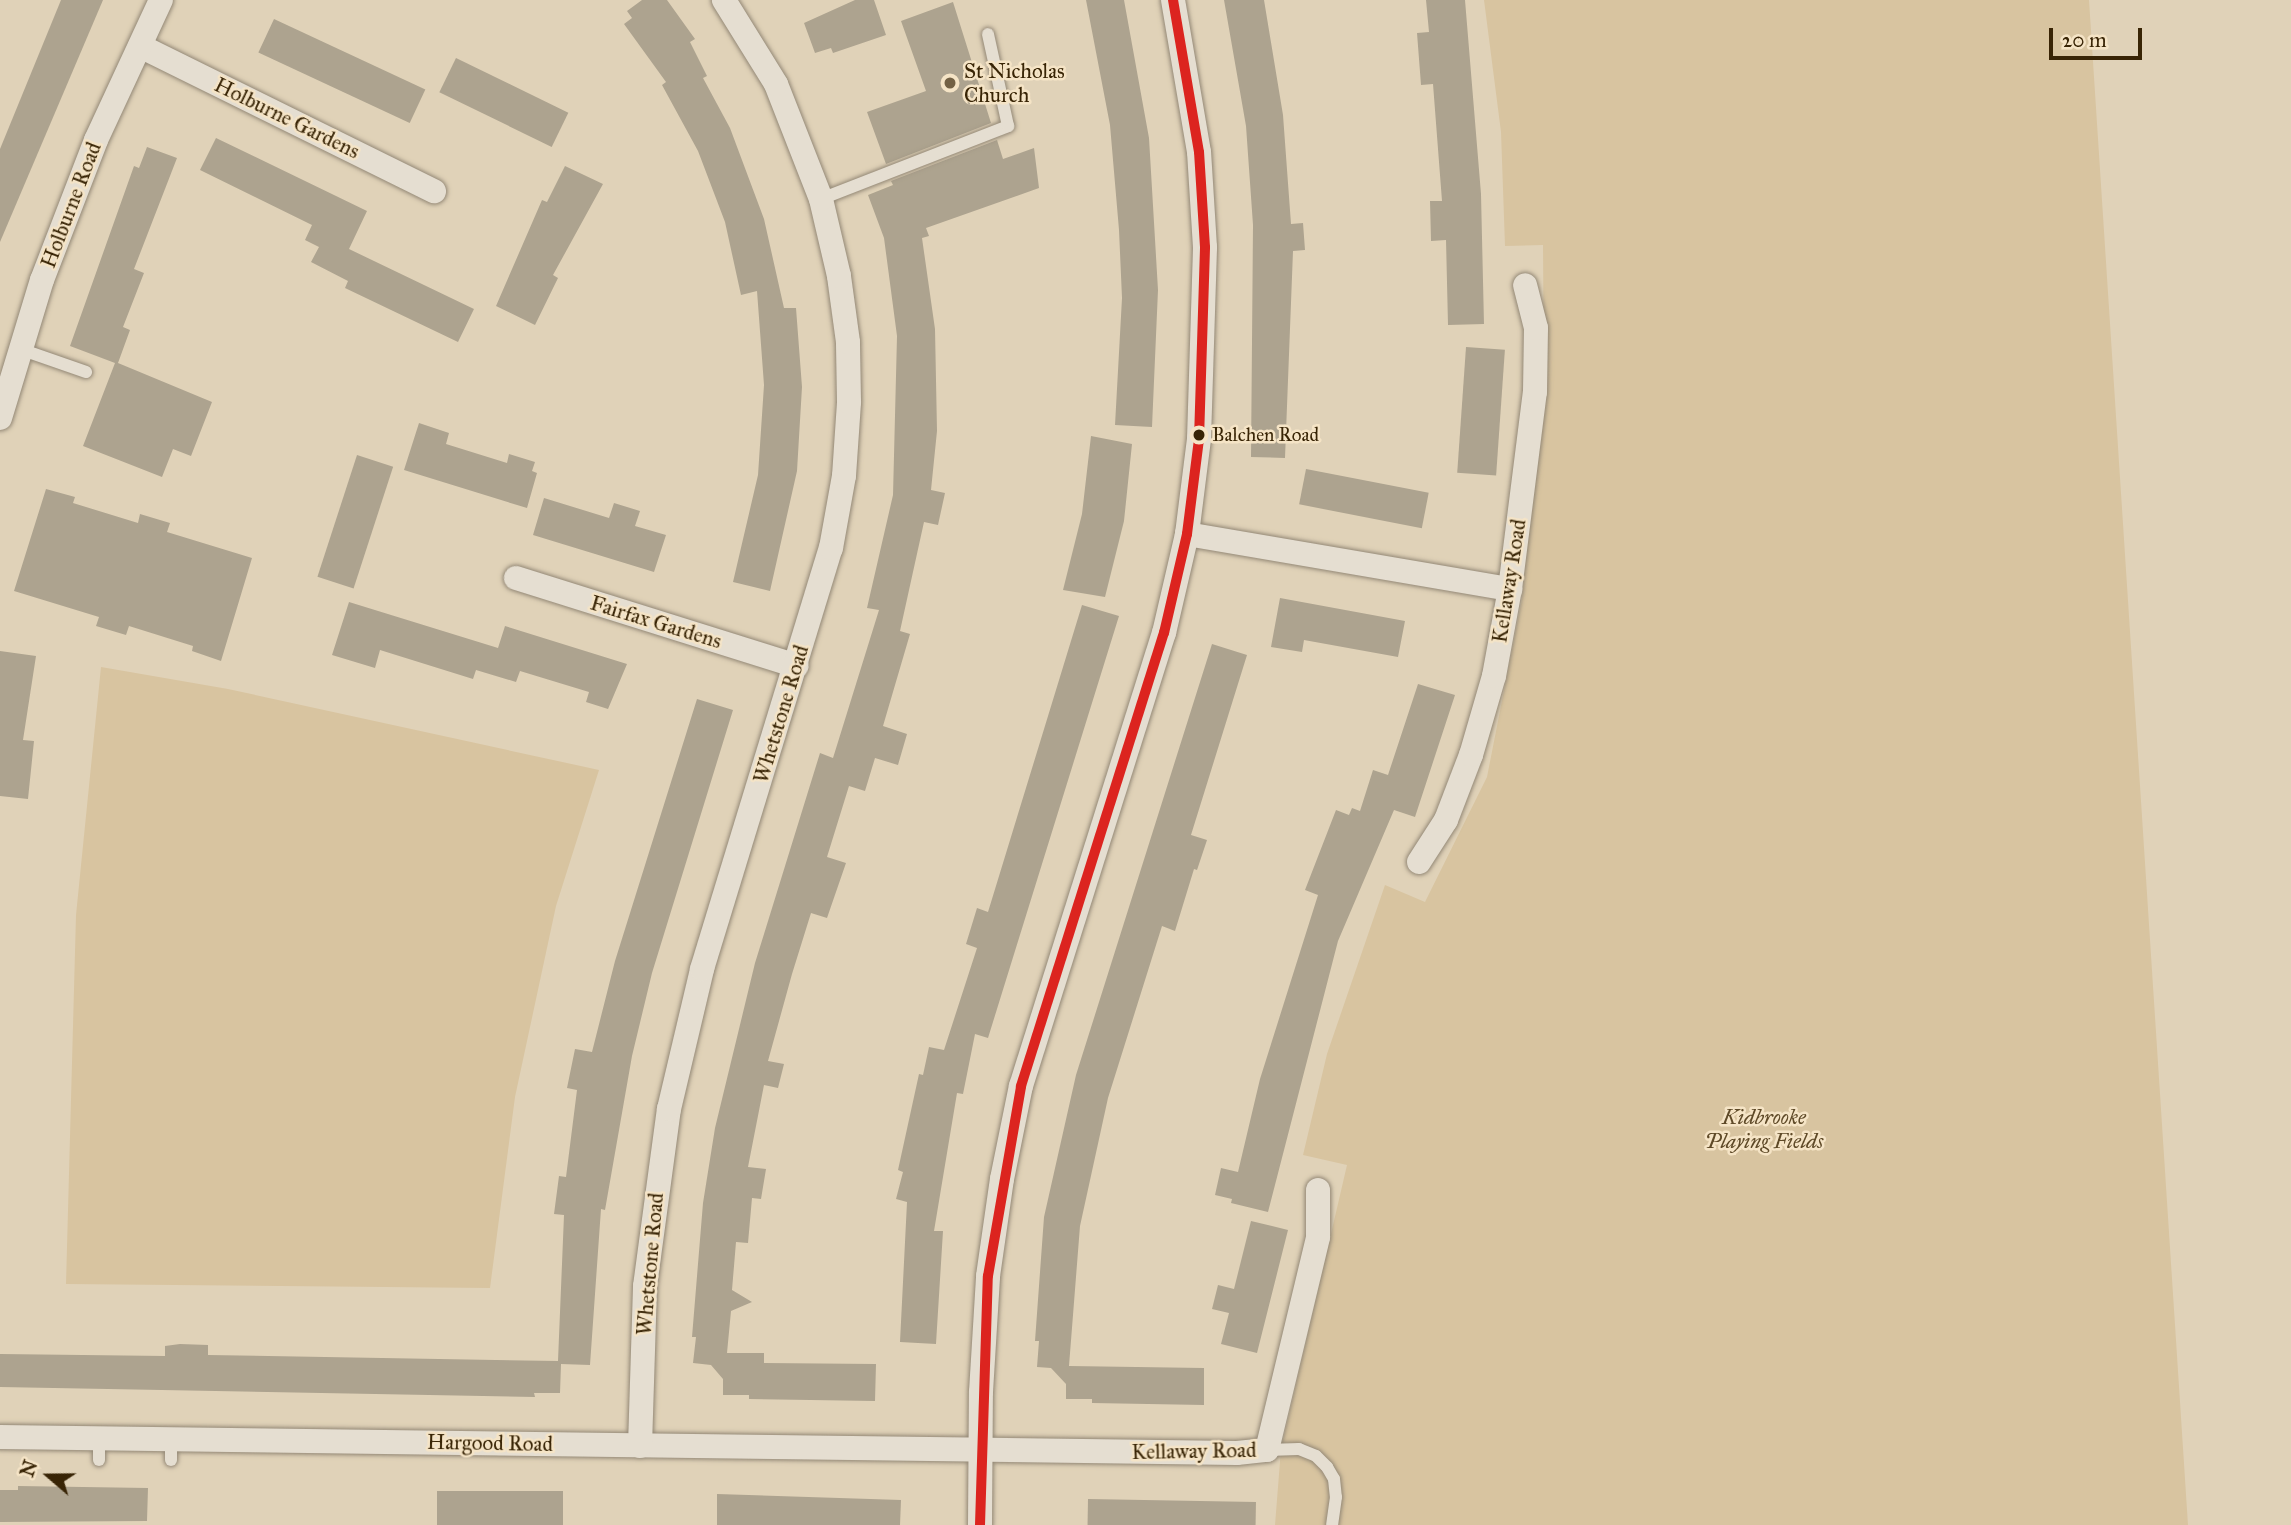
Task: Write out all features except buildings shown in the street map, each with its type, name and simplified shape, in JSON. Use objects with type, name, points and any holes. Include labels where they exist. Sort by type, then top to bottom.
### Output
[{"type":"street","name":"Holburne Road","points":[[0,418],[20,349],[96,141],[161,0]]},
{"type":"street","name":"Whetstone Road","points":[[640,1446],[645,1286],[668,1110],[702,969],[831,548],[845,476],[849,402],[843,303],[821,199],[776,84],[724,0]]},
{"type":"street","points":[[980,1525],[988,1276],[1021,1086],[1164,633],[1187,534],[1199,439],[1205,247],[1199,152],[1173,0]]},
{"type":"street","name":"Holburne Gardens","points":[[140,46],[434,191]]},
{"type":"street","name":"Kellaway Road","points":[[1419,862],[1446,820],[1471,755],[1494,676],[1510,589],[1535,392],[1536,328],[1525,285]]},
{"type":"street","points":[[1187,534],[1510,589]]},
{"type":"street","name":"Fairfax Gardens","points":[[516,578],[796,666]]},
{"type":"street","name":"Kellaway Road","points":[[981,1449],[1267,1450],[1318,1237],[1318,1190]]},
{"type":"street","name":"Hargood Road","points":[[0,1437],[99,1449],[640,1446],[981,1449]]},
{"type":"lane","points":[[821,199],[1008,126],[988,34]]},
{"type":"lane","points":[[20,349],[86,372]]},
{"type":"lane","points":[[1267,1450],[1299,1449],[1316,1455],[1326,1466],[1334,1479],[1336,1497],[1332,1525]]},
{"type":"green space","name":"Kidbrooke Playing Fields","points":[[1484,0],[2089,0],[2188,1525],[1275,1525],[1281,1449],[1347,1165],[1303,1155],[1327,1054],[1385,885],[1425,902],[1487,777],[1522,599],[1544,389],[1543,245],[1505,246],[1501,132]]},
{"type":"green space","points":[[101,667],[228,689],[599,770],[556,906],[515,1097],[490,1288],[66,1284],[76,915]]},
{"type":"transit line","points":[[980,1525],[988,1276],[1021,1086],[1164,633],[1187,534],[1199,439],[1205,247],[1199,152],[1173,0]]},
{"type":"place","name":"St Nicholas Church","points":[[950,83]]},
{"type":"place","name":"Balchen Road","points":[[1199,435]]}]
